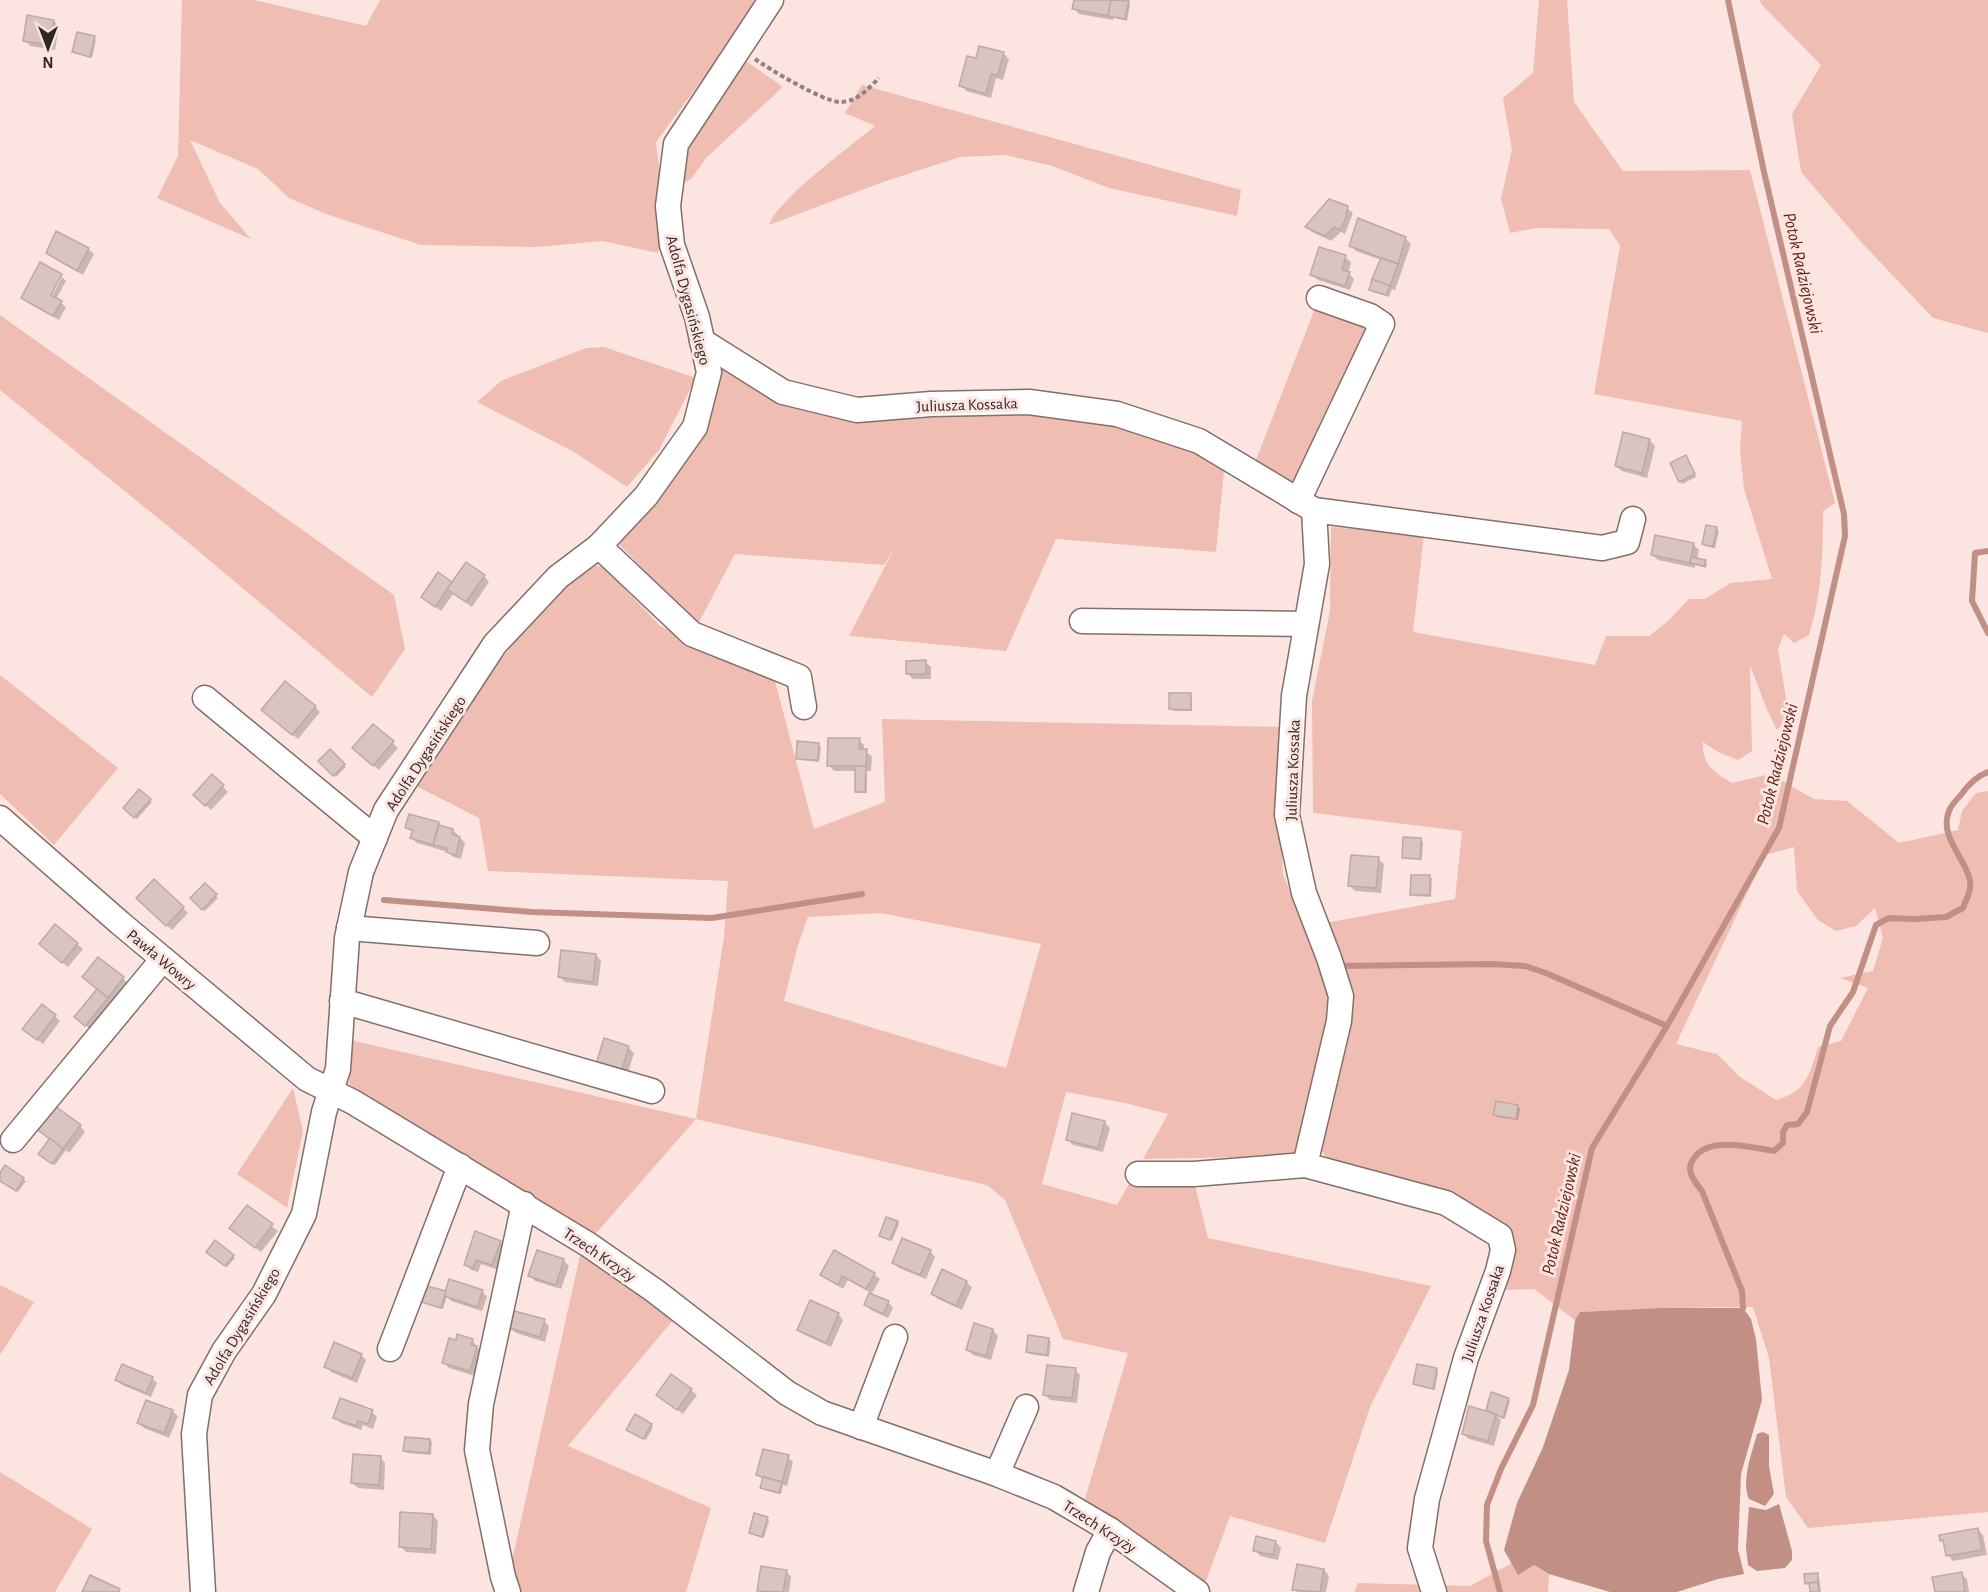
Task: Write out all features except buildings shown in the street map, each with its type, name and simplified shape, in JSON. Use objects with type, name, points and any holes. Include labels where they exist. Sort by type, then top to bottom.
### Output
[{"type":"street","name":"Adolfa Dygasińskiego","points":[[202,1592],[194,1434],[200,1395],[224,1351],[264,1294],[304,1214],[324,1113],[338,1069],[349,928],[362,872],[387,810],[495,644],[558,577],[599,546],[646,496],[695,427],[709,372],[697,317],[672,245],[668,206],[674,154],[676,144],[771,0]]},
{"type":"street","name":"Juliusza Kossaka","points":[[1305,1165],[1339,1022],[1341,996],[1333,967],[1304,893],[1287,815],[1294,696],[1317,564],[1306,505],[1383,324],[1370,316],[1319,298]]},
{"type":"street","name":"Juliusza Kossaka","points":[[702,341],[783,392],[857,410],[931,404],[1029,402],[1118,414],[1199,441],[1306,505],[1602,548],[1628,542],[1633,519]]},
{"type":"street","points":[[599,546],[692,634],[800,677],[804,707]]},
{"type":"street","points":[[1082,621],[1306,624]]},
{"type":"street","points":[[205,698],[375,838]]},
{"type":"street","name":"Pawła Wowry","points":[[0,818],[163,959],[307,1079],[331,1091]]},
{"type":"street","points":[[349,928],[537,943]]},
{"type":"street","points":[[13,1140],[163,959]]},
{"type":"street","points":[[342,1001],[652,1091]]},
{"type":"street","name":"Trzech Krzyży","points":[[331,1091],[524,1204],[625,1269],[787,1393],[822,1413],[997,1474],[1054,1497],[1110,1530],[1197,1592]]},
{"type":"street","name":"Juliusza Kossaka","points":[[1137,1174],[1194,1174],[1305,1165],[1446,1203],[1500,1236],[1503,1250],[1498,1271],[1466,1358],[1427,1499],[1420,1548],[1434,1592]]},
{"type":"street","points":[[390,1349],[460,1166]]},
{"type":"street","points":[[508,1592],[477,1450],[481,1404],[524,1204]]},
{"type":"street","points":[[861,1428],[895,1337]]},
{"type":"street","points":[[997,1474],[1026,1407]]},
{"type":"street","points":[[1086,1592],[1098,1552],[1110,1530]]},
{"type":"path","points":[[740,47],[768,68],[820,95],[839,102],[863,95],[879,78]]},
{"type":"shaded area","points":[[182,0],[254,0],[366,26],[380,0],[758,0],[736,34],[656,142],[665,219],[658,253],[603,241],[537,247],[421,245],[326,214],[289,198],[258,169],[190,140],[220,203],[251,239],[157,198],[178,156]]},
{"type":"shaded area","points":[[1539,0],[1567,0],[1574,102],[1623,171],[1750,170],[1835,503],[1823,511],[1821,574],[1817,604],[1809,635],[1794,643],[1784,634],[1778,649],[1789,717],[1777,730],[1750,665],[1752,751],[1738,760],[1718,752],[1703,742],[1704,756],[1710,767],[1732,783],[1770,774],[1814,799],[1847,801],[1899,843],[1958,830],[1962,811],[1976,793],[1988,791],[1988,1512],[1808,1528],[1786,1497],[1769,1358],[1753,1307],[1581,1312],[1575,1320],[1534,1289],[1498,1290],[1516,1249],[1506,1230],[1330,1163],[1319,1147],[1349,1005],[1320,924],[1455,899],[1462,831],[1313,813],[1312,701],[1330,611],[1331,527],[1424,535],[1413,632],[1595,665],[1606,636],[1649,636],[1667,622],[1689,599],[1705,599],[1731,583],[1772,579],[1744,489],[1740,450],[1742,421],[1594,394],[1620,246],[1609,229],[1536,228],[1510,233],[1501,198],[1512,150],[1503,98],[1533,73]],"holes":[[[1794,847],[1797,891],[1818,920],[1836,931],[1856,926],[1875,908],[1883,938],[1873,971],[1840,978],[1868,988],[1841,1041],[1818,1047],[1809,1074],[1801,1087],[1776,1100],[1740,1077],[1717,1054],[1676,1044],[1765,855]]]},
{"type":"shaded area","points":[[1760,0],[1988,0],[1988,333],[1933,318],[1862,243],[1801,172],[1792,114],[1821,65],[1761,4]]},
{"type":"shaded area","points":[[742,58],[783,87],[706,158],[692,178],[677,187],[693,134]]},
{"type":"shaded area","points":[[862,85],[1241,190],[1237,216],[1109,188],[1052,166],[1005,155],[960,157],[883,182],[769,225],[775,214],[800,187],[875,126],[845,113]]},
{"type":"shaded area","points":[[1319,298],[1371,325],[1299,479],[1286,483],[1256,460]]},
{"type":"shaded area","points":[[0,315],[394,595],[405,649],[372,697],[190,544],[0,390]]},
{"type":"shaded area","points":[[604,347],[696,378],[659,450],[627,487],[574,452],[477,402],[501,381],[586,348]]},
{"type":"shaded area","points":[[725,368],[908,413],[1035,413],[1108,425],[1194,448],[1225,461],[1216,552],[1056,539],[1006,651],[849,636],[896,545],[884,565],[735,554],[697,626],[617,542],[713,379]]},
{"type":"shaded area","points":[[588,565],[604,567],[660,626],[775,681],[814,829],[885,802],[882,719],[1284,727],[1278,785],[1283,874],[1329,990],[1323,1039],[1296,1156],[1143,1159],[1168,1114],[1066,1092],[1042,1184],[1117,1205],[1130,1182],[1194,1181],[1208,1238],[1431,1286],[1370,1407],[1325,1543],[1230,1516],[1205,1584],[1085,1499],[1128,1353],[1063,1339],[1005,1200],[987,1185],[696,1119],[724,937],[728,881],[488,871],[479,818],[416,786],[497,665],[532,619]],"holes":[[[880,913],[1041,944],[1006,1068],[784,1001],[798,945],[808,917]]]},
{"type":"shaded area","points":[[0,675],[118,768],[54,845],[0,794]]},
{"type":"shaded area","points":[[350,1040],[696,1119],[592,1238],[553,1216],[349,1084]]},
{"type":"shaded area","points":[[293,1088],[303,1131],[287,1208],[237,1174]]},
{"type":"shaded area","points":[[582,1247],[673,1320],[568,1446],[711,1508],[686,1592],[505,1592]]},
{"type":"shaded area","points":[[0,1285],[34,1302],[0,1355]]},
{"type":"shaded area","points":[[1660,1308],[1743,1308],[1751,1319],[1756,1339],[1762,1400],[1741,1474],[1738,1549],[1744,1574],[1718,1579],[1677,1592],[1610,1592],[1549,1574],[1534,1565],[1518,1575],[1504,1550],[1517,1503],[1543,1447],[1569,1370],[1575,1320],[1580,1312]]},
{"type":"shaded area","points":[[1763,1432],[1769,1435],[1769,1466],[1774,1494],[1765,1506],[1749,1499],[1746,1484],[1748,1466],[1757,1434]]},
{"type":"shaded area","points":[[0,1472],[92,1529],[55,1592],[0,1592]]},
{"type":"shaded area","points":[[1779,1504],[1792,1551],[1792,1560],[1785,1568],[1757,1571],[1748,1565],[1746,1547],[1749,1507],[1766,1510]]},
{"type":"shaded area","points":[[1512,1563],[1518,1574],[1534,1565],[1549,1574],[1548,1592],[1354,1592],[1358,1583],[1470,1586]]},
{"type":"waterway","name":"Potok Radziejowski","points":[[1500,1592],[1486,1541],[1487,1505],[1501,1469],[1533,1405],[1592,1148],[1667,1026],[1779,828],[1845,536],[1844,514],[1764,172],[1728,0]]},
{"type":"waterway","points":[[1988,551],[1975,553],[1972,601],[1988,633]]},
{"type":"waterway","points":[[1743,1308],[1742,1291],[1702,1191],[1691,1175],[1691,1162],[1701,1151],[1710,1147],[1731,1145],[1774,1151],[1783,1143],[1783,1132],[1787,1125],[1798,1124],[1807,1112],[1830,1026],[1853,992],[1876,925],[1889,918],[1946,917],[1963,908],[1969,893],[1970,881],[1949,837],[1947,820],[1951,807],[1966,789],[1988,772]]},
{"type":"waterway","points":[[384,900],[532,912],[712,918],[862,894]]},
{"type":"waterway","points":[[1338,966],[1491,964],[1525,966],[1667,1026]]}]
